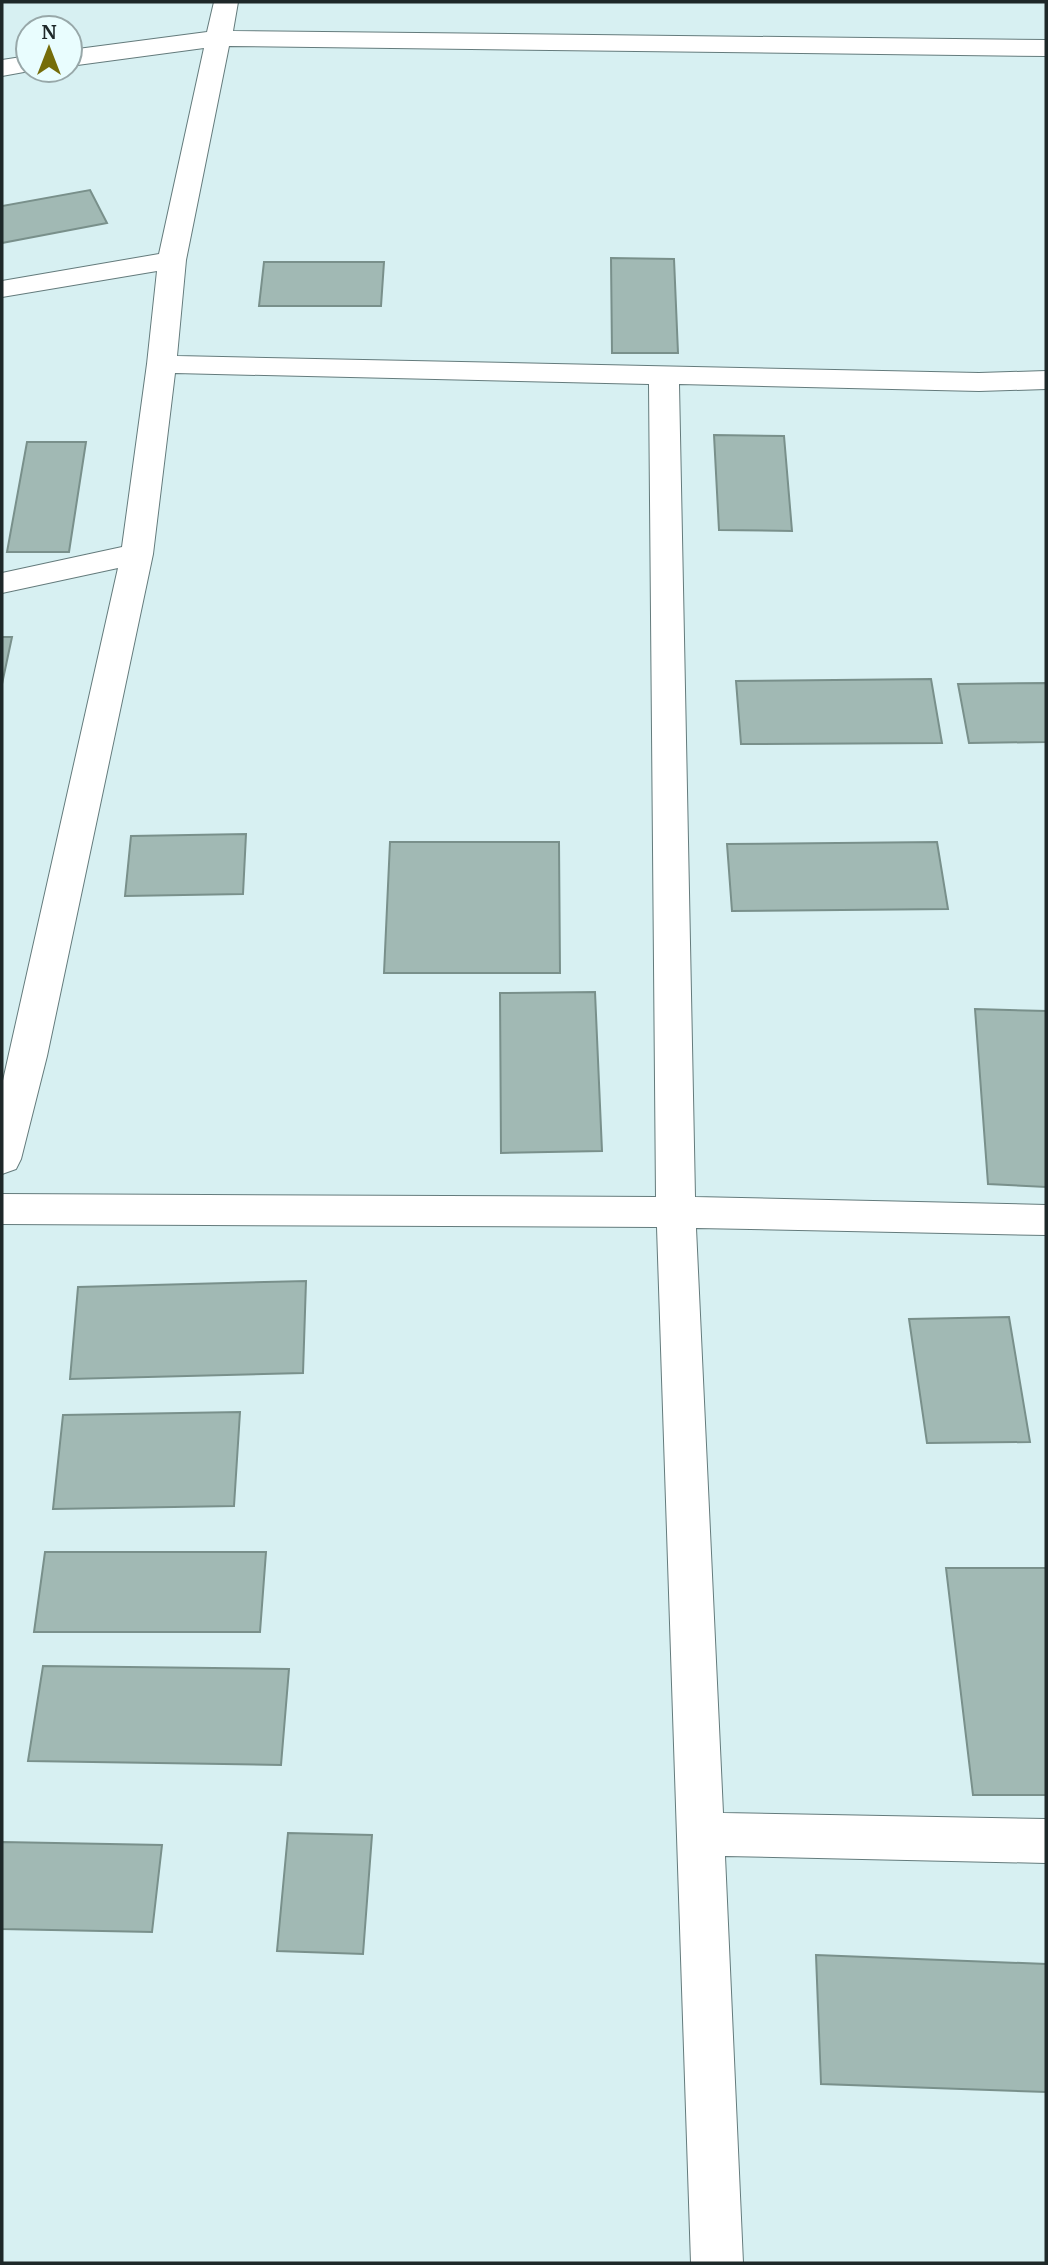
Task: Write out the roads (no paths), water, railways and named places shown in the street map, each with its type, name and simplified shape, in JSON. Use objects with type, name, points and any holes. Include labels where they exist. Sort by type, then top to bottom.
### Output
[{"type":"street","points":[[2,1159],[15,1057],[136,554],[162,364],[172,260],[226,2]]},
{"type":"street","points":[[84,56],[220,38],[1046,48]]},
{"type":"street","points":[[2,289],[172,260]]},
{"type":"street","points":[[162,364],[979,382],[1046,380]]},
{"type":"street","points":[[664,375],[676,1212],[717,2263]]},
{"type":"street","points":[[2,583],[136,554]]},
{"type":"street","points":[[2,1209],[676,1212],[1046,1220]]},
{"type":"street","points":[[699,1834],[1046,1841]]}]
